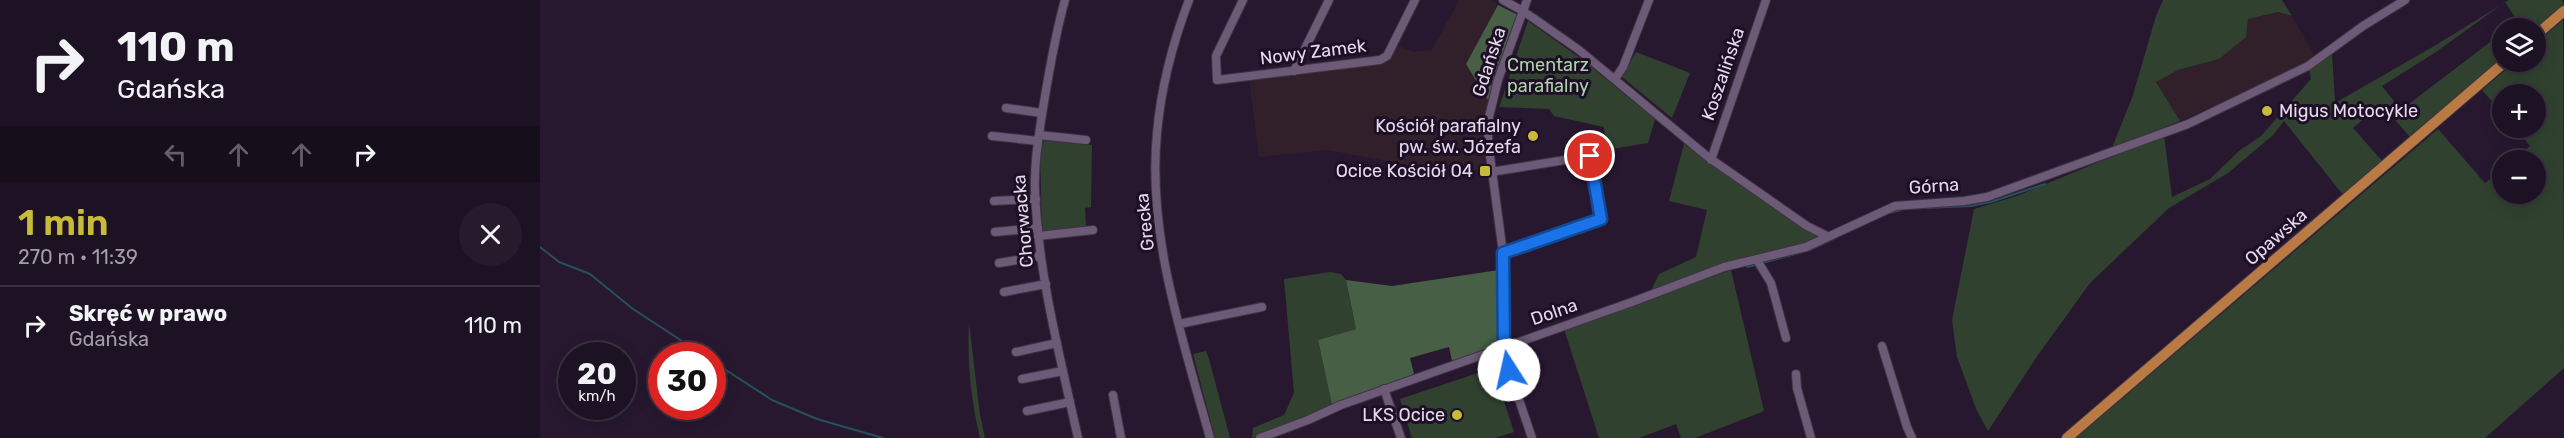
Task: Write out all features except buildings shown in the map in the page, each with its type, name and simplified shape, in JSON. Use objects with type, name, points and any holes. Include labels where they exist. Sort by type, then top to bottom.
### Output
[{"type":"main road","points":[[2546,27],[2564,11]]},
{"type":"main road","name":"Opawska","points":[[2067,438],[2493,72]]},
{"type":"street","name":"Chorwacka","points":[[1065,0],[1038,138],[1035,159],[1036,199],[1041,256],[1078,438]]},
{"type":"street","name":"Grecka","points":[[1189,0],[1170,60],[1157,134],[1157,204],[1179,324],[1210,438]]},
{"type":"street","name":"Nowy Zamek","points":[[1243,0],[1216,56],[1217,80],[1380,60],[1387,56],[1415,0]]},
{"type":"street","points":[[1294,71],[1329,0]]},
{"type":"street","points":[[1503,0],[1523,11],[1578,50],[1711,160],[1807,226],[1827,236]]},
{"type":"street","name":"Gdańska","points":[[1527,0],[1498,80],[1489,117],[1488,150],[1503,253],[1504,348],[1509,370],[1533,438]]},
{"type":"street","points":[[1615,79],[1623,67],[1649,0]]},
{"type":"street","name":"Koszalińska","points":[[1711,160],[1766,0]]},
{"type":"street","name":"Górna","points":[[1827,236],[1895,206],[1964,201],[2008,190],[2188,124],[2308,66],[2363,26],[2405,0]]},
{"type":"street","points":[[1006,108],[1042,113]]},
{"type":"street","points":[[992,136],[1086,140]]},
{"type":"street","points":[[1491,172],[1590,156],[1601,219],[1503,253]]},
{"type":"street","points":[[994,201],[1036,199]]},
{"type":"street","points":[[995,232],[1093,230]]},
{"type":"street","name":"Dolna","points":[[1260,438],[1384,389],[1504,348],[1724,267],[1760,263],[1806,247],[1827,236]]},
{"type":"street","points":[[999,263],[1041,256]]},
{"type":"street","points":[[1760,263],[1771,283],[1786,338]]},
{"type":"street","points":[[1004,292],[1046,284]]},
{"type":"street","points":[[1179,324],[1262,307]]},
{"type":"street","points":[[1016,352],[1057,343]]},
{"type":"street","points":[[1882,346],[1912,438]]},
{"type":"street","points":[[1022,379],[1063,371]]},
{"type":"street","points":[[1796,374],[1797,388],[1811,438]]},
{"type":"street","points":[[1384,389],[1401,438]]},
{"type":"street","points":[[1113,395],[1121,438]]},
{"type":"street","points":[[1027,411],[1070,402]]},
{"type":"shaded area","points":[[1459,0],[1490,0],[1498,5],[1466,64],[1488,100],[1484,136],[1485,168],[1454,173],[1327,150],[1259,157],[1249,79],[1387,61],[1397,45],[1413,52],[1432,50]]},
{"type":"shaded area","points":[[2278,12],[2292,16],[2316,58],[2180,121],[2156,82],[2178,70],[2219,59],[2248,26],[2247,19]]},
{"type":"green space","points":[[2163,0],[2282,0],[2292,16],[2278,12],[2248,19],[2246,37],[2219,59],[2178,70],[2156,82],[2180,121],[2112,148],[2133,95],[2156,16]]},
{"type":"green space","points":[[2509,0],[2562,0],[2564,6],[2546,22],[2546,18],[2516,18],[2505,2]]},
{"type":"green space","points":[[1498,5],[1518,15],[1488,100],[1466,64]]},
{"type":"green space","points":[[2501,5],[2436,52],[2382,86],[2401,110],[2492,41],[2492,68],[2411,138],[2381,104],[2353,128],[2383,162],[2344,196],[2284,121],[2273,135],[2228,173],[2169,208],[2090,283],[2038,355],[1988,431],[1977,411],[1957,357],[1952,320],[1974,209],[2017,196],[2164,135],[2172,197],[2210,179],[2239,151],[2261,136],[2311,79],[2309,67],[2332,52],[2335,103]]},
{"type":"green space","points":[[2563,20],[2564,368],[2485,438],[2076,438],[2438,129],[2485,183],[2492,178],[2492,204],[2546,204],[2546,150],[2525,150],[2530,146],[2523,138],[2546,138],[2546,84],[2492,84],[2492,102],[2482,90],[2503,72],[2546,72],[2546,35]]},
{"type":"green space","name":"Cmentarz parafialny","points":[[1528,21],[1584,61],[1655,119],[1648,143],[1606,150],[1604,127],[1554,116],[1549,109],[1499,107]]},
{"type":"green space","points":[[1636,52],[1690,73],[1672,118],[1622,77]]},
{"type":"green space","points":[[1044,140],[1092,145],[1091,207],[1085,208],[1086,227],[1042,231],[1040,153]]},
{"type":"green space","points":[[1684,144],[1792,220],[1824,236],[1805,245],[1650,293],[1659,274],[1696,257],[1707,210],[1669,201]]},
{"type":"green space","points":[[1499,270],[1498,342],[1492,348],[1452,361],[1449,347],[1410,358],[1414,374],[1332,405],[1318,340],[1356,329],[1346,280],[1392,286]]},
{"type":"green space","points":[[1731,270],[1764,411],[1695,438],[1681,438],[1676,424],[1639,438],[1599,438],[1564,329]]},
{"type":"green space","points":[[1330,272],[1341,274],[1346,280],[1356,329],[1318,340],[1332,405],[1295,423],[1252,438],[1253,428],[1284,415],[1294,393],[1284,279]]},
{"type":"green space","points":[[969,323],[985,438],[980,438],[972,395],[969,367]]},
{"type":"green space","points":[[1206,351],[1230,438],[1215,438],[1193,354]]},
{"type":"green space","name":"LKS Ocice","points":[[1493,368],[1514,432],[1495,438],[1412,438],[1400,399]]},
{"type":"waterway","points":[[1536,15],[1573,41]]},
{"type":"waterway","points":[[1925,208],[1971,206],[1991,202],[2045,184]]},
{"type":"waterway","points":[[1889,213],[1901,210]]},
{"type":"waterway","points":[[1762,263],[1810,250],[1835,238]]},
{"type":"waterway","points":[[540,247],[559,262],[590,274],[633,309],[684,342]]},
{"type":"waterway","points":[[1747,267],[1756,265]]},
{"type":"waterway","points":[[726,370],[772,400],[817,419],[883,438]]},
{"type":"place","name":"Migus Motocykle","points":[[2267,111]]},
{"type":"place","name":"Kościół parafialny pw. św. Józefa","points":[[1533,136]]},
{"type":"place","name":"Ocice Kościół 04","points":[[1485,171]]},
{"type":"place","name":"LKS Ocice","points":[[1457,415]]},
{"type":"route","points":[[1509,370],[1504,348],[1503,253],[1601,219],[1590,156]]}]
